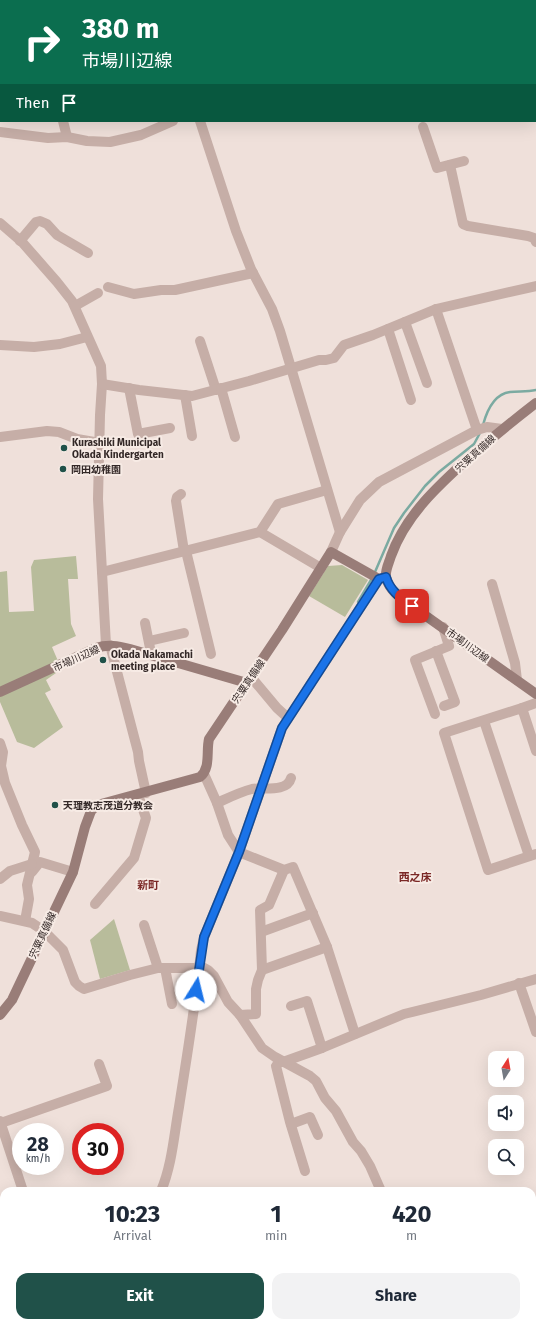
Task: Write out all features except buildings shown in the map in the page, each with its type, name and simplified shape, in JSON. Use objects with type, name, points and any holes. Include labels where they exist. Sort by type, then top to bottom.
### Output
[{"type":"main road","name":"宍粟真備線","points":[[383,578],[393,550],[418,509],[442,483],[502,429],[536,403]]},
{"type":"main road","name":"宍粟真備線","points":[[0,1015],[12,1000],[73,872],[85,827],[91,811],[101,804],[142,794],[200,777],[204,774],[206,769],[207,746],[209,739],[249,680],[331,552]]},
{"type":"main road","points":[[331,552],[383,578]]},
{"type":"main road","name":"市場川辺線","points":[[383,578],[394,591],[536,694]]},
{"type":"main road","name":"市場川辺線","points":[[0,692],[96,648],[108,645],[130,649],[152,657],[249,680]]},
{"type":"street","points":[[63,122],[67,137]]},
{"type":"street","points":[[0,132],[48,138],[67,137],[87,141],[110,142],[141,135],[171,122]]},
{"type":"street","points":[[200,122],[236,232],[253,273],[272,309],[292,368],[340,532]]},
{"type":"street","points":[[423,127],[437,168],[464,160]]},
{"type":"street","points":[[450,165],[463,224],[528,236],[534,238],[536,242]]},
{"type":"street","points":[[20,241],[36,222],[40,221],[47,224],[57,235],[88,253]]},
{"type":"street","points":[[0,223],[20,241],[57,282],[75,306],[87,337],[101,366],[102,384],[98,499],[108,645],[138,752],[146,818],[134,858],[95,904]]},
{"type":"street","points":[[108,287],[134,294],[161,290],[175,290],[253,273]]},
{"type":"street","points":[[102,384],[192,396],[319,360],[334,358],[344,345],[436,309],[536,286]]},
{"type":"street","points":[[75,306],[98,294]]},
{"type":"street","points":[[436,309],[481,429]]},
{"type":"street","points":[[405,322],[427,383]]},
{"type":"street","points":[[388,329],[411,400]]},
{"type":"street","points":[[0,345],[34,347],[60,344],[87,337]]},
{"type":"street","points":[[200,342],[234,437]]},
{"type":"street","points":[[129,388],[138,434],[170,428]]},
{"type":"street","points":[[185,395],[192,436]]},
{"type":"street","points":[[331,552],[340,532],[360,500],[379,482],[481,429],[491,426],[502,429]]},
{"type":"street","points":[[0,437],[47,431],[59,432],[100,443]]},
{"type":"street","points":[[102,572],[260,532],[278,504],[327,490]]},
{"type":"street","points":[[181,494],[177,497],[176,501],[185,551],[211,654]]},
{"type":"street","points":[[260,532],[320,568]]},
{"type":"street","points":[[163,1187],[166,1179],[177,1118],[190,1037],[197,967],[204,937],[257,790],[286,716],[383,578]]},
{"type":"street","points":[[492,584],[515,663],[517,680]]},
{"type":"street","points":[[145,623],[152,657]]},
{"type":"street","points":[[435,714],[415,660],[449,646],[443,627]]},
{"type":"street","points":[[149,641],[184,633]]},
{"type":"street","points":[[436,651],[455,702],[444,706]]},
{"type":"street","points":[[249,680],[286,716]]},
{"type":"street","points":[[484,721],[532,855],[488,870],[444,733],[536,703]]},
{"type":"street","points":[[522,708],[536,751]]},
{"type":"street","points":[[0,744],[3,752],[1,766],[2,779],[35,852],[28,878],[27,885],[29,899],[25,921]]},
{"type":"street","points":[[204,774],[228,835],[237,849],[284,870],[293,867],[327,947],[354,1034]]},
{"type":"street","points":[[216,803],[257,790],[271,789],[286,785],[292,778]]},
{"type":"street","points":[[28,878],[40,862],[73,872]]},
{"type":"street","points":[[0,879],[10,871],[32,864]]},
{"type":"street","points":[[240,1015],[256,1014],[256,989],[262,970],[260,910],[269,905],[284,870]]},
{"type":"street","points":[[261,932],[313,913]]},
{"type":"street","points":[[0,916],[32,923],[44,931],[63,950],[75,982],[84,989],[130,974],[162,968],[197,967],[208,970],[214,976],[228,1002],[240,1015],[262,1048],[310,1076],[316,1082],[329,1104],[336,1111],[353,1142],[361,1151],[370,1166],[379,1187]]},
{"type":"street","points":[[144,925],[162,968],[172,1004]]},
{"type":"street","points":[[262,970],[327,947]]},
{"type":"street","points":[[305,1171],[276,1066],[282,1061],[322,1048],[404,1014],[481,995],[536,979]]},
{"type":"street","points":[[519,983],[536,1032]]},
{"type":"street","points":[[291,1006],[307,1001],[322,1048]]},
{"type":"street","points":[[22,1187],[0,1122],[107,1086],[99,1064]]},
{"type":"street","points":[[291,1124],[310,1117],[318,1135]]},
{"type":"green space","points":[[76,556],[78,579],[68,579],[71,624],[76,636],[52,647],[58,661],[56,673],[46,680],[51,690],[45,693],[63,727],[34,748],[17,742],[0,702],[0,572],[7,571],[9,612],[34,611],[31,567],[34,560]]},
{"type":"green space","points":[[342,565],[368,580],[345,617],[309,596],[328,566]]},
{"type":"green space","points":[[114,919],[130,970],[100,979],[90,940]]},
{"type":"waterway","points":[[483,425],[489,408],[495,399],[504,393],[536,390]]},
{"type":"waterway","points":[[375,572],[394,528],[404,513],[425,486],[439,472],[474,444],[481,431]]},
{"type":"waterway","points":[[358,602],[371,580]]},
{"type":"place","name":"Kurashiki Municipal Okada Kindergarten","points":[[64,448]]},
{"type":"place","name":"岡田幼稚園","points":[[63,469]]},
{"type":"place","name":"Okada Nakamachi meeting place","points":[[103,660]]},
{"type":"place","name":"天理教志茂道分教会","points":[[55,805]]},
{"type":"district","name":"西之床","points":[[415,877]]},
{"type":"district","name":"新町","points":[[148,885]]},
{"type":"route","points":[[196,990],[204,937],[239,852],[284,724],[379,579],[386,577],[394,591],[412,606]]}]
